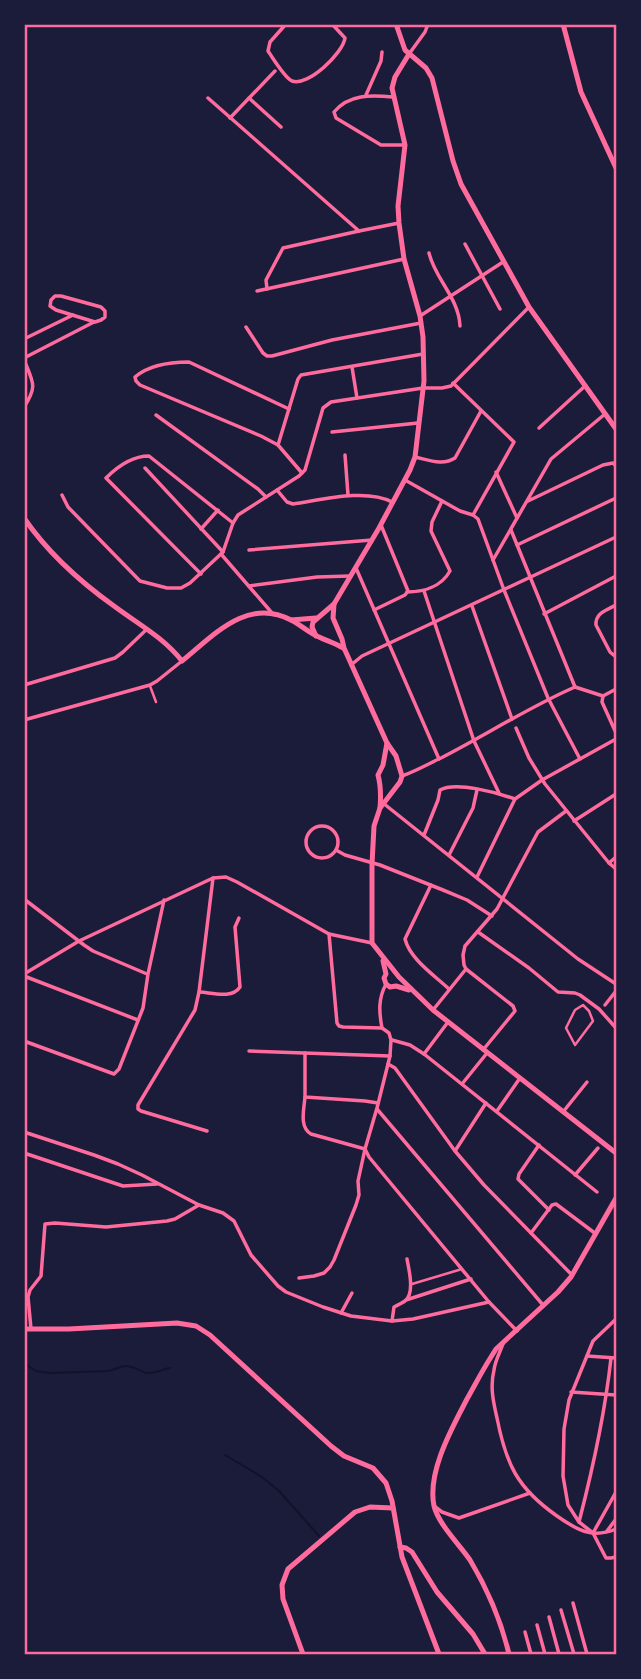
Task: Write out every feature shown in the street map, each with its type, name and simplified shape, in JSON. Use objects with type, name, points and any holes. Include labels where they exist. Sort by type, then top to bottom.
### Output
[{"type":"street","points":[[286,24],[270,42],[268,51],[289,79],[302,82],[328,64],[344,45],[345,38],[332,24]]},
{"type":"street","points":[[396,24],[404,47],[426,68],[432,78],[458,177],[503,262],[529,307],[617,429]]},
{"type":"street","points":[[316,636],[312,627],[318,617],[334,604],[381,524],[415,457],[424,354],[420,319],[404,259],[399,223],[398,206],[405,145],[393,97],[393,83],[428,24]]},
{"type":"street","points":[[563,24],[580,92],[617,168]]},
{"type":"street","points":[[366,95],[381,61],[382,52]]},
{"type":"street","points":[[230,118],[275,71]]},
{"type":"street","points":[[393,97],[366,95],[355,98],[334,113],[336,118],[381,145],[405,145]]},
{"type":"street","points":[[249,98],[281,127]]},
{"type":"street","points":[[208,99],[359,230]]},
{"type":"street","points":[[267,289],[267,280],[283,248],[399,223]]},
{"type":"street","points":[[465,244],[500,309]]},
{"type":"street","points":[[429,253],[431,263],[458,309],[460,326]]},
{"type":"street","points":[[257,291],[404,259]]},
{"type":"street","points":[[246,327],[267,356],[420,319],[503,262]]},
{"type":"street","points":[[24,407],[32,396],[34,384],[24,359],[104,317],[105,311],[101,307],[61,296],[55,296],[51,300],[50,306],[56,310],[95,321]]},
{"type":"street","points":[[62,495],[68,507],[140,581],[167,588],[181,588],[201,574],[222,553],[238,514],[305,470],[323,408],[331,402],[450,386],[529,307]]},
{"type":"street","points":[[24,339],[73,315]]},
{"type":"street","points":[[278,445],[301,376],[424,354]]},
{"type":"street","points":[[289,409],[189,362],[176,362],[145,370],[135,377],[140,385],[278,445],[302,473]]},
{"type":"street","points":[[352,367],[357,398]]},
{"type":"street","points":[[453,383],[513,442],[473,515]]},
{"type":"street","points":[[539,429],[585,386]]},
{"type":"street","points":[[415,457],[442,463],[455,458],[482,410]]},
{"type":"street","points":[[493,560],[551,459],[605,414]]},
{"type":"street","points":[[156,415],[266,497]]},
{"type":"street","points":[[332,432],[418,423]]},
{"type":"street","points":[[345,455],[348,496]]},
{"type":"street","points":[[201,574],[106,478],[128,461],[149,456],[233,523]]},
{"type":"street","points":[[526,502],[603,466],[615,465]]},
{"type":"street","points":[[145,468],[272,613]]},
{"type":"street","points":[[496,472],[517,518]]},
{"type":"street","points":[[404,480],[478,519],[548,698],[580,760]]},
{"type":"street","points":[[278,490],[287,502],[293,504],[348,496],[373,496],[392,502]]},
{"type":"street","points":[[517,545],[617,498]]},
{"type":"street","points":[[374,610],[407,592],[424,591],[447,576],[450,571],[431,531],[432,522],[442,501]]},
{"type":"street","points":[[201,529],[218,510]]},
{"type":"street","points":[[24,518],[38,539],[65,567],[112,605],[161,639],[183,660]]},
{"type":"street","points":[[381,524],[408,588],[407,592]]},
{"type":"street","points":[[510,529],[575,687]]},
{"type":"street","points":[[351,665],[362,656],[617,537]]},
{"type":"street","points":[[249,550],[372,540]]},
{"type":"street","points":[[356,567],[439,759]]},
{"type":"street","points":[[249,586],[317,577],[350,576]]},
{"type":"street","points":[[544,614],[617,576]]},
{"type":"street","points":[[424,591],[474,741],[499,793]]},
{"type":"street","points":[[334,604],[334,618],[344,648],[396,757],[402,776]]},
{"type":"street","points":[[471,605],[512,719]]},
{"type":"street","points":[[617,605],[596,617],[596,625],[610,652],[617,657]]},
{"type":"street","points":[[24,720],[149,685],[231,622],[251,614],[272,613],[344,648]]},
{"type":"street","points":[[291,620],[325,614],[334,618]]},
{"type":"street","points":[[325,639],[334,636],[337,627]]},
{"type":"street","points":[[24,685],[115,658],[147,629]]},
{"type":"street","points":[[149,685],[156,702]]},
{"type":"street","points":[[617,689],[603,696],[575,687],[548,698],[474,741],[402,776],[382,806],[374,826],[372,864],[372,943],[382,958],[433,1010],[617,1153]]},
{"type":"street","points":[[603,696],[602,702],[617,733]]},
{"type":"street","points":[[516,728],[542,780],[609,863],[617,869]]},
{"type":"street","points":[[477,877],[515,799],[542,780],[617,739]]},
{"type":"street","points":[[382,806],[378,775],[383,765],[387,743]]},
{"type":"street","points":[[383,765],[390,763],[400,767]]},
{"type":"street","points":[[381,782],[391,786],[397,784]]},
{"type":"street","points":[[424,835],[443,787],[499,793],[515,799]]},
{"type":"street","points":[[449,855],[473,808],[477,790]]},
{"type":"street","points":[[574,821],[617,794]]},
{"type":"street","points":[[382,806],[424,835],[578,959],[617,984]]},
{"type":"street","points":[[462,1084],[515,1011],[513,1006],[466,969],[463,954],[465,946],[492,916],[538,832],[566,811]]},
{"type":"street","points":[[319,826],[329,828],[338,840],[336,850],[328,856],[313,855],[307,846],[310,831],[319,826]]},
{"type":"street","points":[[336,850],[467,900],[492,916]]},
{"type":"street","points":[[609,863],[617,857]]},
{"type":"street","points":[[24,975],[79,941],[213,878],[226,877],[237,882],[330,934],[372,943]]},
{"type":"street","points":[[207,1131],[141,1111],[138,1105],[195,1010],[213,878]]},
{"type":"street","points":[[431,885],[405,939],[421,963],[450,989]]},
{"type":"street","points":[[24,899],[93,951],[148,974]]},
{"type":"street","points":[[24,1041],[114,1074],[119,1069],[143,1008],[164,900]]},
{"type":"street","points":[[199,992],[230,994],[238,991],[240,987],[235,927],[239,918]]},
{"type":"street","points":[[478,932],[558,992],[580,995],[617,1028]]},
{"type":"street","points":[[299,1278],[324,1273],[330,1267],[352,1215],[359,1195],[358,1181],[365,1149],[390,1056],[391,1040],[382,1028],[343,1027],[337,1023],[330,934]]},
{"type":"street","points":[[382,958],[386,984],[412,991]]},
{"type":"street","points":[[433,1010],[466,969]]},
{"type":"street","points":[[386,974],[390,972],[397,975]]},
{"type":"street","points":[[24,975],[138,1020]]},
{"type":"street","points":[[396,986],[399,982],[397,975]]},
{"type":"street","points":[[382,1028],[379,1007],[386,984]]},
{"type":"street","points":[[606,1005],[617,991]]},
{"type":"street","points":[[611,998],[617,1002]]},
{"type":"street","points":[[584,1006],[593,1021],[575,1045],[566,1028],[575,1010],[584,1006]]},
{"type":"street","points":[[424,1054],[448,1022]]},
{"type":"street","points":[[391,1040],[410,1045],[424,1054],[597,1192]]},
{"type":"street","points":[[249,1051],[390,1056]]},
{"type":"street","points":[[305,1054],[303,1124],[306,1131],[365,1149],[489,1303],[517,1331]]},
{"type":"street","points":[[388,1064],[395,1068],[455,1151],[484,1185],[572,1276]]},
{"type":"street","points":[[497,1111],[520,1078]]},
{"type":"street","points":[[563,1112],[587,1082]]},
{"type":"street","points":[[304,1097],[365,1101],[377,1106],[543,1305]]},
{"type":"street","points":[[455,1151],[486,1103]]},
{"type":"street","points":[[24,1132],[94,1154],[200,1205],[223,1213],[234,1222],[251,1255],[278,1286],[286,1292],[341,1313],[392,1321],[489,1303]]},
{"type":"street","points":[[539,1145],[518,1179],[549,1210]]},
{"type":"street","points":[[575,1175],[598,1148]]},
{"type":"street","points":[[24,1153],[123,1186],[158,1184]]},
{"type":"street","points":[[509,1654],[486,1591],[469,1559],[439,1518],[434,1506],[434,1485],[445,1441],[491,1357],[572,1276],[617,1198]]},
{"type":"street","points":[[531,1233],[552,1205],[556,1204],[596,1234]]},
{"type":"street","points":[[200,1205],[167,1221],[106,1227],[44,1224],[41,1276],[28,1297],[28,1329],[188,1324],[201,1328],[219,1342],[338,1452],[378,1472],[388,1489],[408,1573],[439,1654]]},
{"type":"street","points":[[406,1300],[410,1294],[407,1259]]},
{"type":"street","points":[[410,1284],[462,1269]]},
{"type":"street","points":[[392,1321],[394,1307],[406,1300],[471,1279]]},
{"type":"street","points":[[341,1313],[352,1293]]},
{"type":"street","points":[[616,1321],[596,1338],[571,1392],[564,1429],[564,1476],[568,1505],[579,1522],[593,1533],[606,1558],[617,1557]]},
{"type":"street","points":[[503,1343],[494,1369],[491,1393],[504,1448],[512,1468],[530,1493],[572,1527],[593,1533],[606,1533],[617,1529]]},
{"type":"street","points":[[586,1356],[617,1358]]},
{"type":"street","points":[[579,1522],[607,1395],[611,1358]]},
{"type":"street","points":[[571,1392],[617,1395]]},
{"type":"street","points":[[593,1533],[617,1492]]},
{"type":"street","points":[[434,1506],[459,1518],[530,1493]]},
{"type":"street","points":[[303,1654],[283,1599],[282,1585],[288,1569],[355,1512],[370,1507],[393,1507]]},
{"type":"street","points":[[606,1533],[617,1519]]},
{"type":"street","points":[[400,1547],[412,1552],[437,1592],[473,1634],[485,1654]]},
{"type":"street","points":[[573,1603],[587,1654],[584,1654]]},
{"type":"street","points":[[561,1610],[574,1654]]},
{"type":"street","points":[[549,1617],[559,1654]]},
{"type":"street","points":[[537,1625],[545,1654]]},
{"type":"street","points":[[525,1632],[531,1654]]},
{"type":"waterway","points":[[24,1363],[36,1371],[49,1373],[108,1371],[123,1366],[150,1373],[170,1368]]},
{"type":"waterway","points":[[225,1455],[262,1477],[279,1491],[319,1536]]}]
